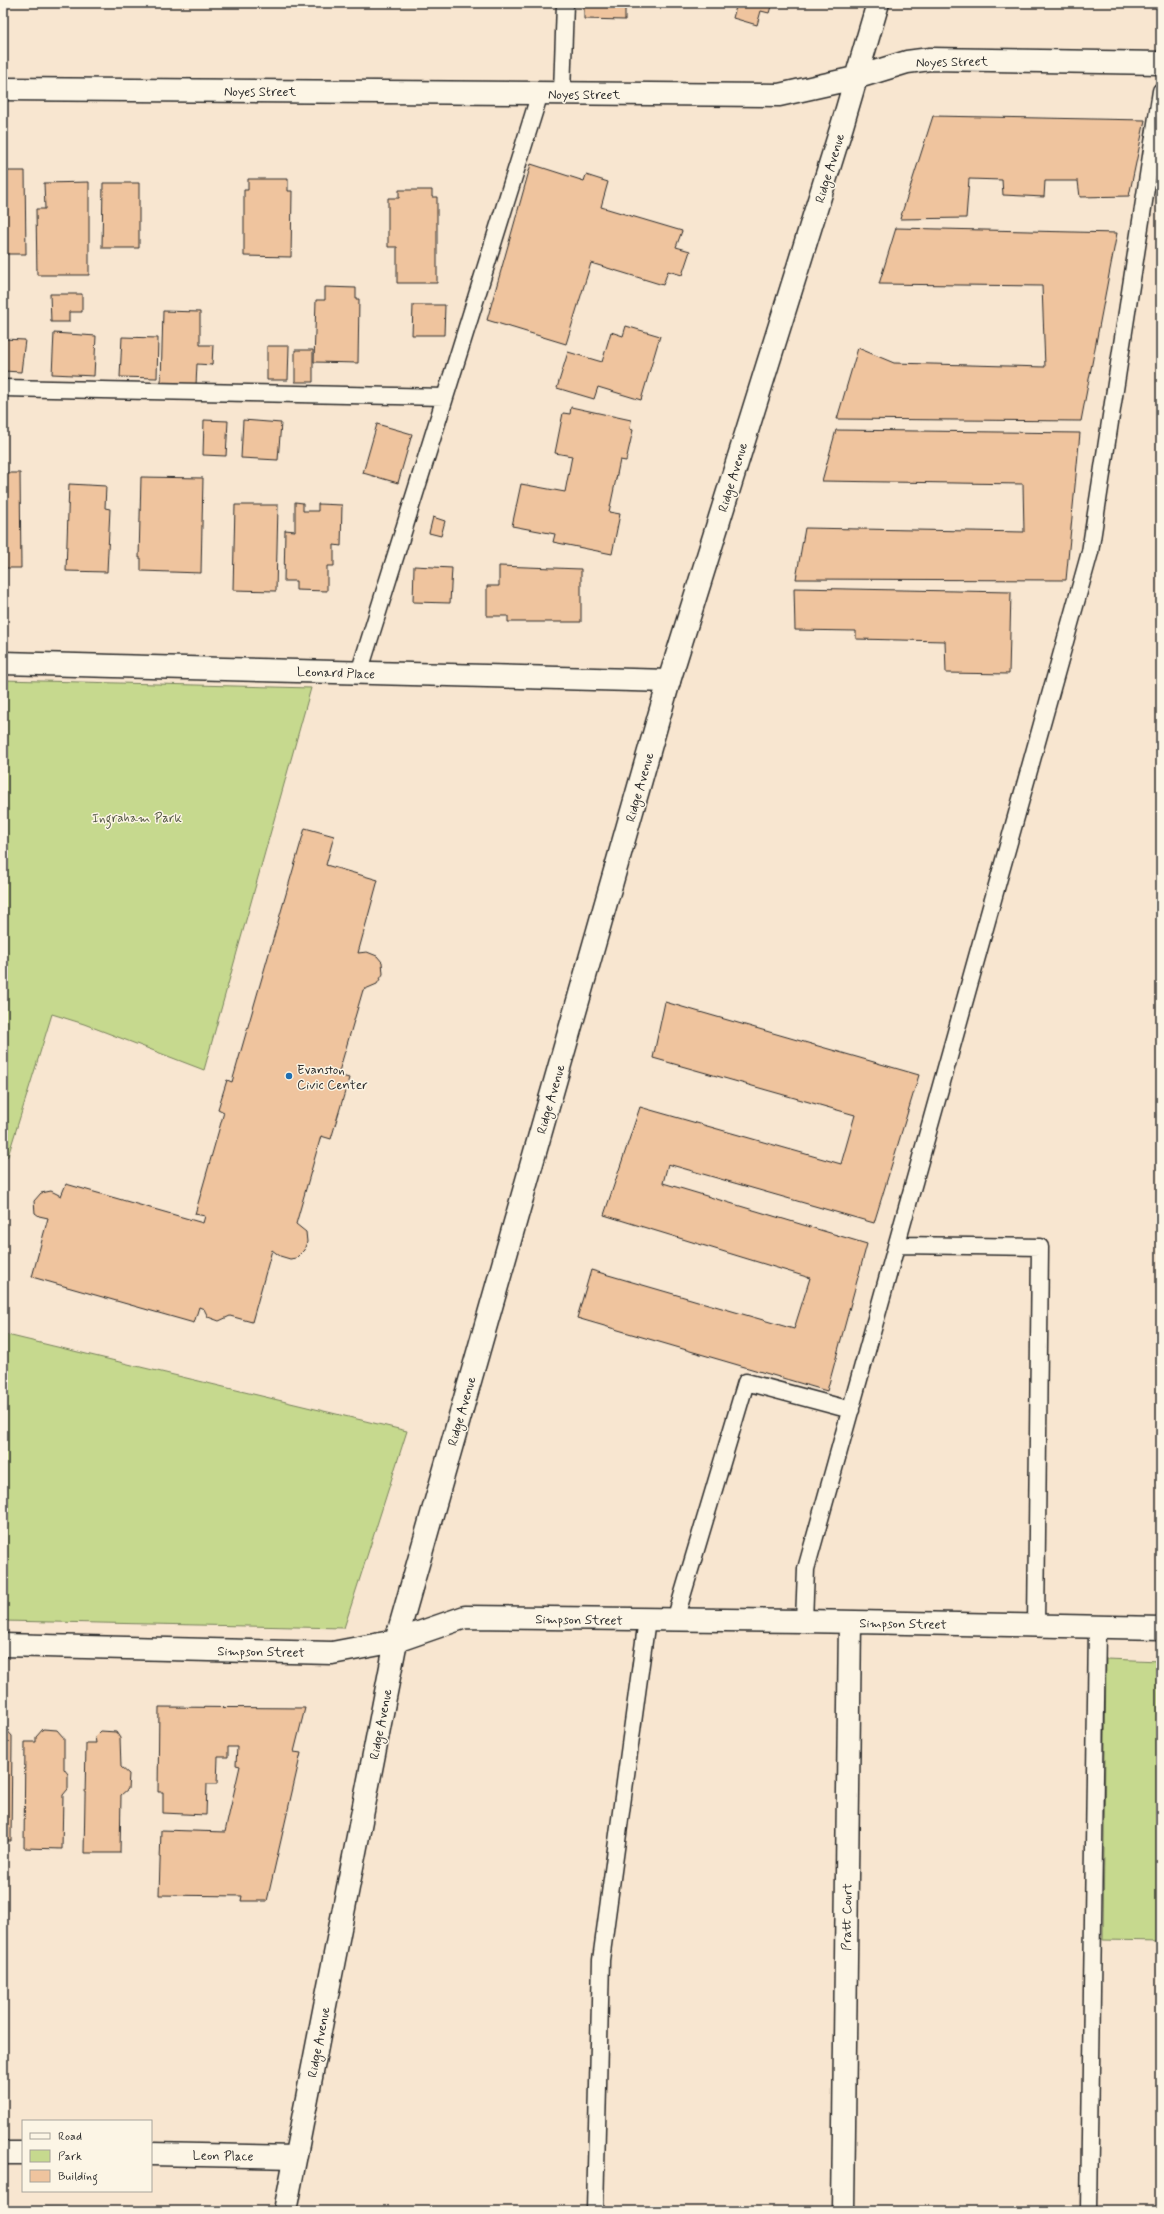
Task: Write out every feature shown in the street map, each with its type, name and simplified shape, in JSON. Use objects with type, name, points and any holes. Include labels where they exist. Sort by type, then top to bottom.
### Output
[{"type":"street","name":"Ridge Avenue","points":[[285,2211],[396,1641],[669,681],[842,126],[878,3]]},
{"type":"street","name":"Noyes Street","points":[[3,89],[779,95],[855,78],[907,62],[930,59],[1161,63]]},
{"type":"street","name":"Leonard Place","points":[[3,663],[669,681]]},
{"type":"street","name":"Simpson Street","points":[[3,1645],[332,1653],[396,1641],[465,1618],[804,1621],[1097,1628],[1161,1628]]},
{"type":"street","name":"Pratt Court","points":[[843,2211],[850,1622]]},
{"type":"street","points":[[3,2153],[22,2153]]},
{"type":"street","name":"Leon Place","points":[[152,2154],[295,2157]]},
{"type":"lane","points":[[562,93],[565,3]]},
{"type":"lane","points":[[804,1621],[806,1569],[1090,552],[1161,91]]},
{"type":"lane","points":[[359,673],[540,93]]},
{"type":"lane","points":[[3,388],[445,397]]},
{"type":"lane","points":[[897,1245],[1040,1247],[1036,1626]]},
{"type":"lane","points":[[675,1620],[746,1382],[851,1410]]},
{"type":"lane","points":[[594,2211],[601,1960],[648,1619]]},
{"type":"lane","points":[[1089,2211],[1097,1628]]},
{"type":"green space","name":"Ingraham Park","points":[[3,680],[311,688],[204,1070],[84,1024],[52,1014],[8,1156],[3,1159]]},
{"type":"green space","points":[[3,1334],[407,1431],[344,1628],[3,1621]]},
{"type":"green space","points":[[1106,1659],[1161,1661],[1161,1941],[1103,1940]]},
{"type":"building","points":[[379,3],[414,3],[414,5],[379,5]]},
{"type":"building","points":[[584,3],[625,3],[625,20],[584,19]]},
{"type":"building","points":[[737,3],[772,3],[769,13],[761,11],[757,25],[733,18]]},
{"type":"building","points":[[933,116],[1145,120],[1129,196],[1080,197],[1078,181],[1045,181],[1044,197],[1003,195],[1002,180],[969,179],[966,218],[900,219]]},
{"type":"building","points":[[531,164],[584,181],[586,175],[608,182],[601,207],[682,231],[676,247],[690,251],[682,275],[668,271],[663,285],[591,263],[566,344],[487,320]]},
{"type":"building","points":[[3,171],[25,171],[26,254],[3,254]]},
{"type":"building","points":[[248,179],[288,179],[288,191],[292,191],[291,257],[244,256],[244,190],[248,190]]},
{"type":"building","points":[[89,182],[89,275],[37,275],[36,209],[45,209],[44,183]]},
{"type":"building","points":[[103,183],[139,183],[139,248],[102,248]]},
{"type":"building","points":[[399,190],[432,190],[432,197],[437,197],[437,283],[397,283],[397,247],[388,247],[388,198],[399,198]]},
{"type":"building","points":[[896,228],[1117,233],[1081,421],[837,419],[858,348],[894,363],[1045,367],[1042,286],[879,284]]},
{"type":"building","points":[[325,287],[356,288],[356,299],[359,299],[358,363],[314,362],[316,300],[325,300]]},
{"type":"building","points":[[50,294],[82,294],[82,312],[69,312],[69,322],[51,322]]},
{"type":"building","points":[[413,305],[445,305],[444,335],[412,335]]},
{"type":"building","points":[[163,311],[200,312],[200,345],[213,345],[212,365],[197,364],[196,385],[161,384]]},
{"type":"building","points":[[626,326],[660,336],[641,400],[598,387],[594,399],[557,388],[568,352],[602,362],[611,332],[623,336]]},
{"type":"building","points":[[54,333],[96,336],[94,376],[52,374]]},
{"type":"building","points":[[122,337],[158,338],[157,378],[120,377]]},
{"type":"building","points":[[3,339],[25,340],[21,372],[3,371]]},
{"type":"building","points":[[267,346],[289,346],[288,380],[267,380]]},
{"type":"building","points":[[295,350],[313,350],[313,382],[295,382]]},
{"type":"building","points":[[571,407],[631,420],[630,429],[633,430],[626,461],[620,460],[609,512],[620,514],[612,554],[553,542],[555,534],[512,526],[521,484],[565,492],[572,456],[555,453],[563,413],[570,414]]},
{"type":"building","points":[[204,420],[228,421],[226,456],[203,455]]},
{"type":"building","points":[[243,420],[281,423],[278,460],[241,458]]},
{"type":"building","points":[[377,424],[412,434],[398,483],[363,473]]},
{"type":"building","points":[[836,430],[1080,433],[1066,580],[796,579],[805,528],[1024,532],[1023,484],[822,481]]},
{"type":"building","points":[[3,473],[20,473],[21,568],[3,568]]},
{"type":"building","points":[[141,477],[203,478],[201,573],[141,571],[141,558],[139,558]]},
{"type":"building","points":[[69,484],[106,486],[105,508],[110,509],[107,572],[66,571]]},
{"type":"building","points":[[295,502],[303,503],[303,511],[318,511],[318,504],[342,505],[341,546],[334,545],[334,566],[327,566],[327,591],[296,590],[296,581],[284,581],[285,530],[295,531]]},
{"type":"building","points":[[235,505],[278,505],[276,591],[233,590]]},
{"type":"building","points":[[433,517],[445,521],[441,536],[429,533]]},
{"type":"building","points":[[414,566],[452,568],[450,603],[413,602]]},
{"type":"building","points":[[499,566],[581,569],[581,622],[508,622],[508,616],[487,616],[487,586],[499,586]]},
{"type":"building","points":[[794,588],[1011,592],[1009,674],[946,673],[945,641],[856,639],[856,631],[795,630]]},
{"type":"building","name":"Evanston Civic Center","points":[[305,828],[334,836],[326,865],[378,880],[358,953],[367,952],[377,956],[382,962],[383,974],[377,984],[363,990],[338,1075],[349,1078],[331,1139],[321,1136],[296,1224],[306,1232],[307,1242],[304,1250],[296,1258],[290,1259],[280,1256],[272,1250],[252,1322],[230,1316],[219,1321],[208,1317],[204,1309],[199,1307],[194,1323],[32,1277],[48,1218],[39,1216],[35,1213],[34,1201],[41,1193],[51,1191],[61,1196],[66,1184],[203,1223],[205,1216],[195,1214],[224,1112],[218,1109],[227,1080],[232,1082]]},
{"type":"building","points":[[665,1002],[919,1075],[874,1223],[668,1164],[663,1183],[867,1244],[827,1391],[577,1318],[591,1270],[794,1329],[810,1278],[604,1215],[640,1107],[841,1164],[855,1115],[653,1058]]},
{"type":"building","points":[[159,1707],[305,1708],[294,1752],[301,1753],[267,1901],[241,1901],[242,1896],[159,1895],[161,1830],[225,1832],[240,1766],[236,1765],[237,1747],[228,1747],[228,1757],[218,1757],[217,1784],[207,1784],[206,1815],[163,1813],[163,1792],[158,1792]]},
{"type":"building","points":[[3,1728],[5,1728],[12,1736],[11,1841],[3,1841]]},
{"type":"building","points":[[43,1729],[57,1730],[64,1738],[64,1769],[68,1774],[68,1789],[63,1795],[62,1849],[24,1848],[25,1742],[36,1742],[36,1737]]},
{"type":"building","points":[[101,1731],[116,1732],[120,1738],[121,1767],[129,1774],[128,1789],[121,1795],[120,1853],[84,1853],[86,1743],[96,1743],[95,1737]]},
{"type":"building","points":[[3,2207],[69,2208],[69,2211],[3,2211]]},
{"type":"place","name":"Evanston Civic Center","points":[[289,1076]]}]
